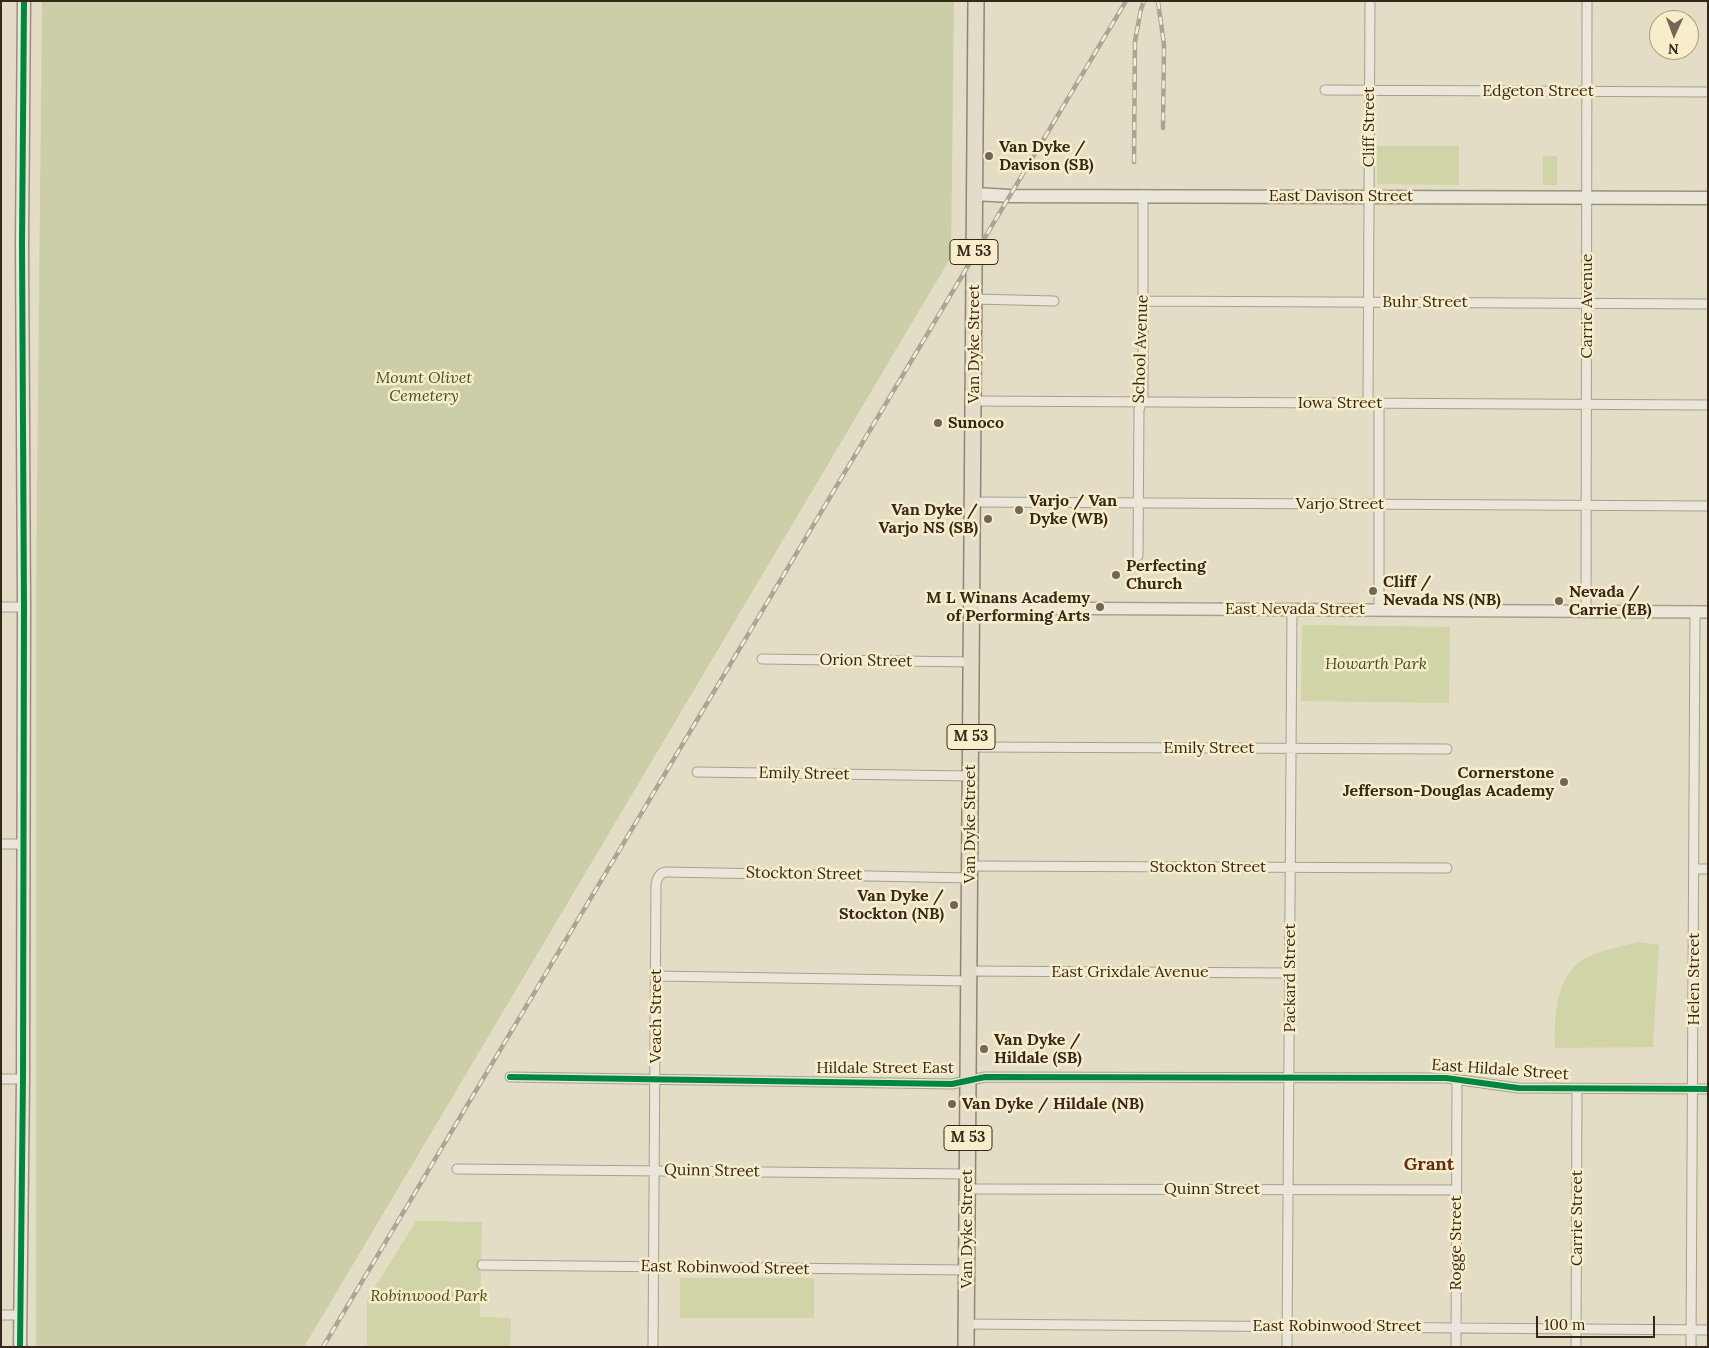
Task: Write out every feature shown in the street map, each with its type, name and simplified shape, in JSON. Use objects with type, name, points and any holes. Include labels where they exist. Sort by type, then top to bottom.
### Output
[{"type":"main road","points":[[20,1347],[24,844],[22,244],[24,1]]},
{"type":"main road","name":"Van Dyke Street","points":[[966,1347],[976,1]]},
{"type":"main road","name":"East Davison Street","points":[[975,194],[1009,196],[1708,198]]},
{"type":"street","name":"Cliff Street","points":[[1368,403],[1370,1]]},
{"type":"street","name":"Carrie Avenue","points":[[1586,611],[1587,1]]},
{"type":"street","name":"Edgeton Street","points":[[1325,90],[1708,92]]},
{"type":"street","name":"School Avenue","points":[[1138,556],[1139,410],[1143,395],[1144,196]]},
{"type":"street","points":[[974,299],[1054,301]]},
{"type":"street","name":"Buhr Street","points":[[1143,301],[1708,304]]},
{"type":"street","name":"Iowa Street","points":[[973,401],[1708,405]]},
{"type":"street","points":[[1379,610],[1380,403]]},
{"type":"street","name":"Varjo Street","points":[[972,502],[1708,506]]},
{"type":"street","name":"East Nevada Street","points":[[972,606],[1010,608],[1708,612]]},
{"type":"street","points":[[1,607],[24,607]]},
{"type":"street","name":"Packard Street","points":[[1287,1347],[1292,609]]},
{"type":"street","name":"Helen Street","points":[[1691,1347],[1695,612]]},
{"type":"street","name":"Orion Street","points":[[762,659],[971,662]]},
{"type":"street","name":"Emily Street","points":[[970,747],[1448,749]]},
{"type":"street","name":"Emily Street","points":[[697,772],[970,776]]},
{"type":"street","points":[[1,844],[24,844]]},
{"type":"street","name":"Stockton Street","points":[[668,872],[970,872],[1447,868]]},
{"type":"street","points":[[1694,869],[1708,869]]},
{"type":"street","name":"Veach Street","points":[[653,1347],[656,884],[659,876],[664,872],[668,872]]},
{"type":"street","name":"East Grixdale Avenue","points":[[656,976],[1290,973]]},
{"type":"street","name":"Hildale Street East","points":[[510,1077],[952,1084],[985,1077],[1289,1078]]},
{"type":"street","name":"East Hildale Street","points":[[1289,1078],[1446,1078],[1518,1088],[1708,1089]]},
{"type":"street","points":[[1,1079],[23,1079]]},
{"type":"street","name":"Rogge Street","points":[[1456,1347],[1457,1080]]},
{"type":"street","name":"Carrie Street","points":[[1576,1347],[1577,1089]]},
{"type":"street","name":"Quinn Street","points":[[457,1169],[655,1171],[1289,1189],[1456,1190]]},
{"type":"street","name":"East Robinwood Street","points":[[482,1265],[967,1270]]},
{"type":"street","points":[[1,1315],[20,1315]]},
{"type":"street","name":"East Robinwood Street","points":[[966,1324],[1708,1330]]},
{"type":"green space","name":"Mount Olivet Cemetery","points":[[42,1],[954,1],[951,257],[304,1347],[36,1347],[36,591]]},
{"type":"green space","points":[[1377,146],[1459,146],[1459,185],[1377,184]]},
{"type":"green space","points":[[1543,156],[1557,156],[1557,185],[1543,185]]},
{"type":"green space","name":"Howarth Park","points":[[1302,625],[1450,627],[1449,703],[1301,701]]},
{"type":"green space","points":[[1638,942],[1659,945],[1653,1047],[1555,1048],[1557,1003],[1564,982],[1570,972],[1577,964],[1589,956]]},
{"type":"green space","name":"Robinwood Park","points":[[416,1221],[482,1222],[480,1317],[511,1318],[510,1347],[367,1347],[367,1300]]},
{"type":"green space","points":[[680,1278],[814,1278],[814,1318],[680,1318]]},
{"type":"railway","points":[[323,1347],[1126,1]]},
{"type":"railway","points":[[1134,162],[1135,41],[1144,1]]},
{"type":"railway","points":[[1158,1],[1164,45],[1163,128]]},
{"type":"cycle path","points":[[20,1347],[23,1079],[24,607],[22,244],[24,1]]},
{"type":"cycle path","points":[[510,1077],[952,1084],[985,1077],[1446,1078],[1518,1088],[1708,1089]]},
{"type":"place","name":"Van Dyke / Davison (SB)","points":[[989,156]]},
{"type":"place","name":"Sunoco","points":[[938,423]]},
{"type":"place","name":"Varjo / Van Dyke (WB)","points":[[1019,510]]},
{"type":"place","name":"Van Dyke / Varjo NS (SB)","points":[[988,519]]},
{"type":"place","name":"Perfecting Church","points":[[1116,575]]},
{"type":"place","name":"Cliff / Nevada NS (NB)","points":[[1373,591]]},
{"type":"place","name":"Nevada / Carrie (EB)","points":[[1559,601]]},
{"type":"place","name":"M L Winans Academy of Performing Arts","points":[[1100,607]]},
{"type":"place","name":"Cornerstone Jefferson-Douglas Academy","points":[[1564,782]]},
{"type":"place","name":"Van Dyke / Stockton (NB)","points":[[954,905]]},
{"type":"place","name":"Van Dyke / Hildale (SB)","points":[[984,1049]]},
{"type":"place","name":"Van Dyke / Hildale (NB)","points":[[952,1104]]},
{"type":"district","name":"Grant","points":[[1429,1165]]}]
